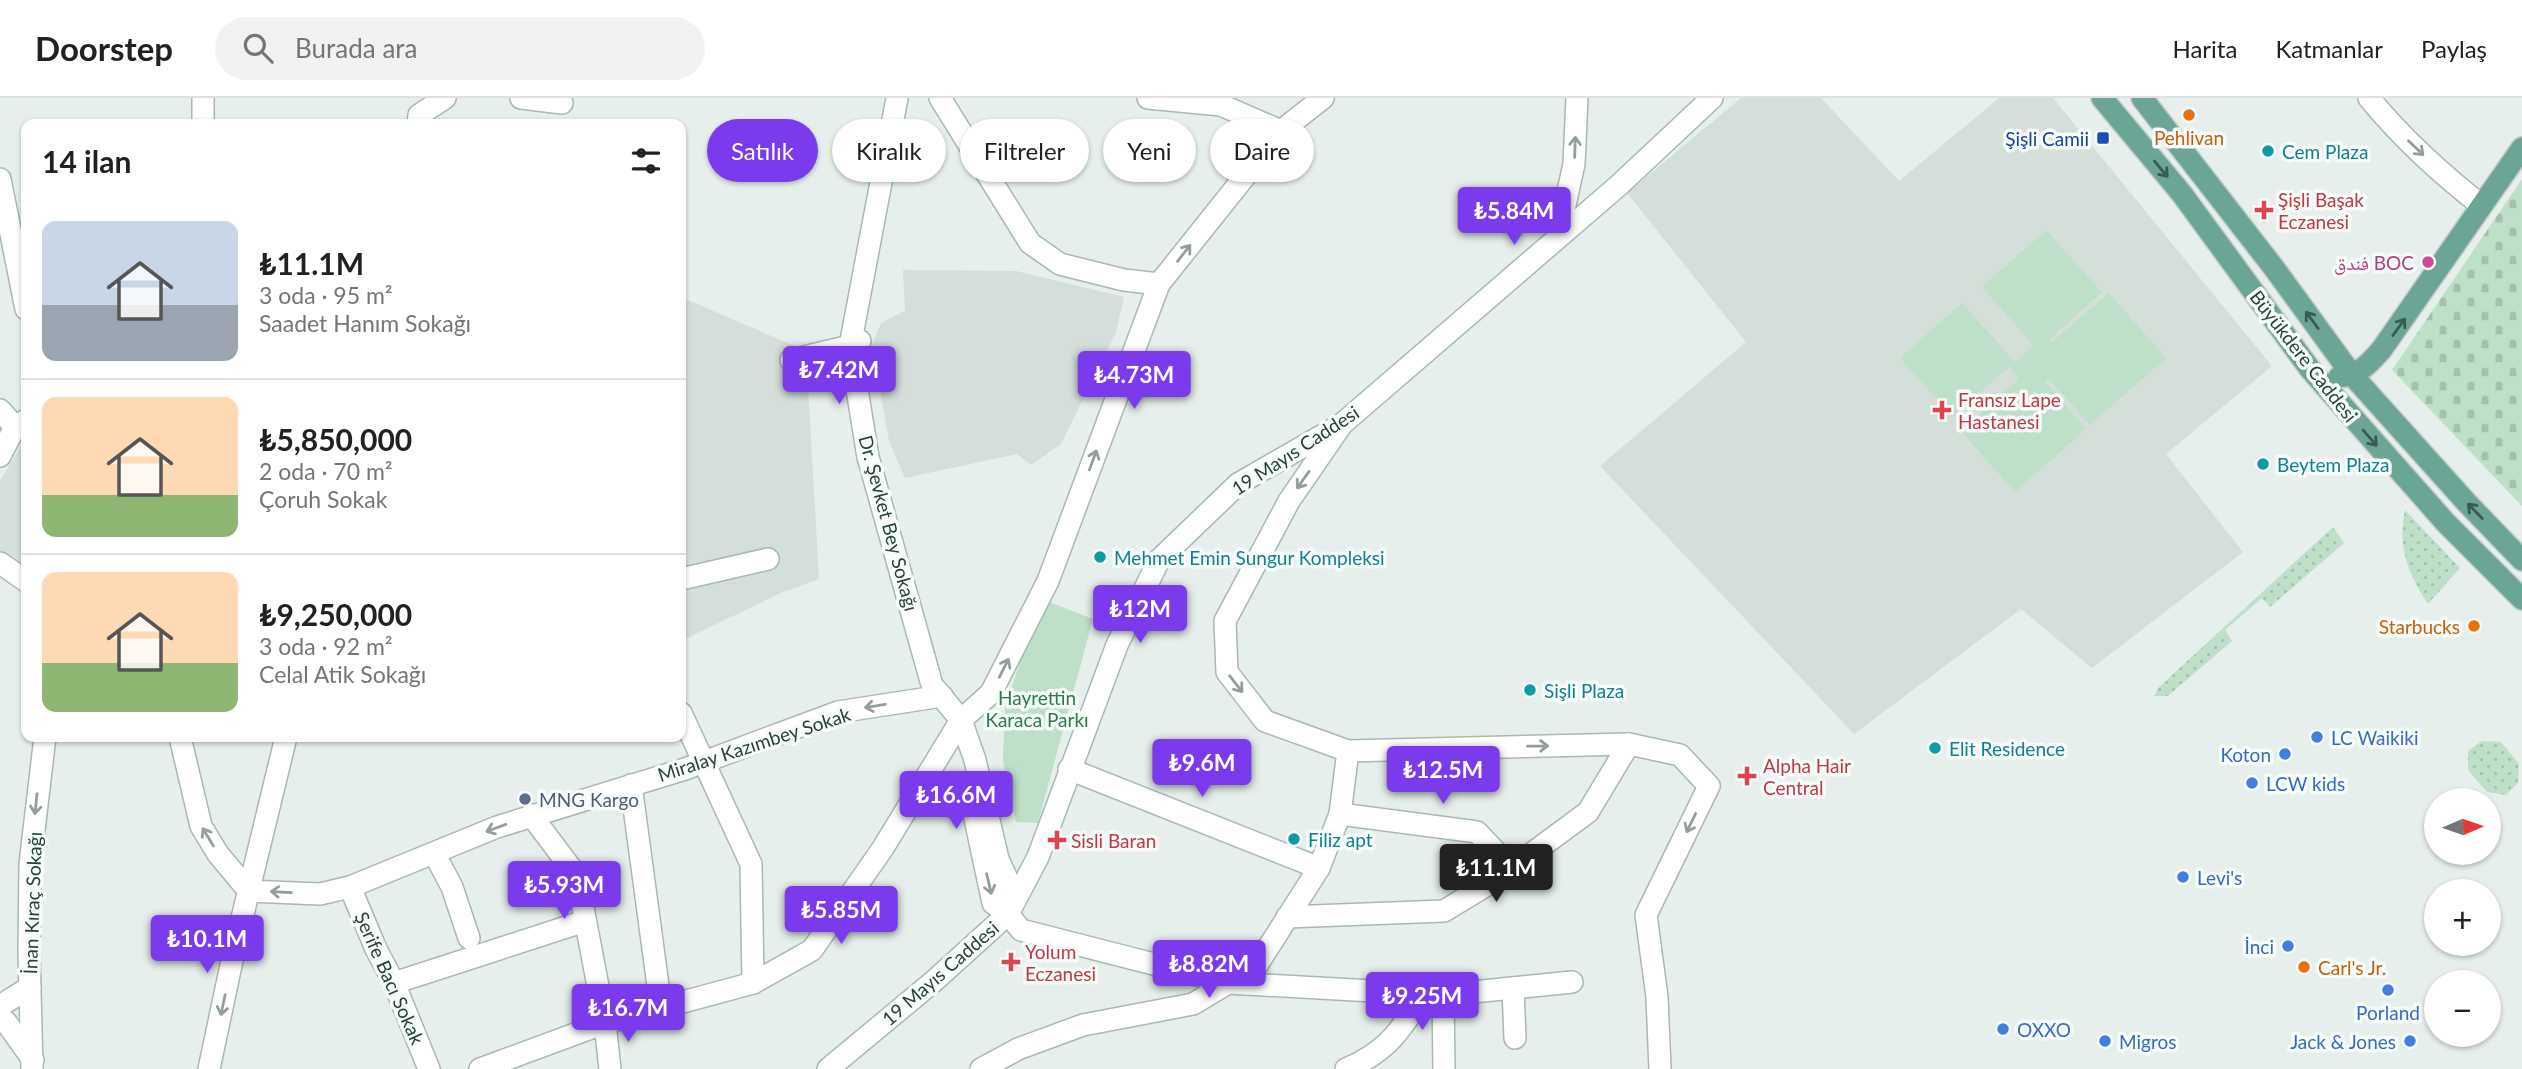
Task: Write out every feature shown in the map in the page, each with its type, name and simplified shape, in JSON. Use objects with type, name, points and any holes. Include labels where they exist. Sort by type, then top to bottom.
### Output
[{"type":"main road","name":"Büyükdere Caddesi","points":[[2102,98],[2182,194],[2294,349],[2446,523],[2522,599]]},
{"type":"main road","name":"Büyükdere Caddesi","points":[[2142,98],[2274,268],[2352,375],[2522,560]]},
{"type":"main road","points":[[2294,349],[2317,362],[2331,376],[2352,375],[2368,365],[2382,349],[2522,148]]},
{"type":"street","points":[[202,119],[203,98]]},
{"type":"street","points":[[419,119],[419,115],[445,98]]},
{"type":"street","points":[[521,98],[562,103]]},
{"type":"street","name":"Dr. Şevket Bey Sokağı","points":[[899,98],[864,260],[855,343],[868,457],[932,685],[961,720],[975,760],[999,859],[1012,890],[1008,914]]},
{"type":"street","points":[[940,98],[1030,243],[1060,264],[1124,280],[1159,284]]},
{"type":"street","points":[[1148,98],[1221,105],[1253,119]]},
{"type":"street","points":[[1296,119],[1323,98]]},
{"type":"street","points":[[1558,237],[1574,164],[1577,98]]},
{"type":"street","name":"19 Mayıs Caddesi","points":[[828,1069],[934,981],[1008,914],[1038,857],[1117,645],[1159,560],[1238,484],[1342,424],[1618,186],[1712,98]]},
{"type":"street","points":[[2369,98],[2398,131],[2481,205]]},
{"type":"street","points":[[0,179],[21,284]]},
{"type":"street","points":[[480,1069],[605,1023],[753,983],[812,950],[883,848],[961,720],[991,693],[1048,581],[1159,284],[1240,182]]},
{"type":"street","points":[[791,360],[855,343]]},
{"type":"street","points":[[0,410],[21,424],[0,456]]},
{"type":"street","points":[[1342,424],[1289,500],[1225,621],[1227,672],[1265,721],[1348,751],[1629,744],[1680,755],[1709,786],[1646,915],[1657,998],[1660,1069]]},
{"type":"street","points":[[686,578],[768,559]]},
{"type":"street","points":[[0,563],[21,578]]},
{"type":"street","name":"Miralay Kazımbey Sokak","points":[[249,891],[320,894],[350,887],[531,816],[704,762],[838,712],[942,696]]},
{"type":"street","points":[[686,724],[751,864],[753,983]]},
{"type":"street","name":"İnan Kıraç Sokağı","points":[[33,1065],[30,864],[44,742]]},
{"type":"street","points":[[181,742],[201,826],[218,854],[249,891]]},
{"type":"street","points":[[209,1069],[285,742]]},
{"type":"street","points":[[1287,917],[1444,911],[1512,869],[1588,812],[1629,744]]},
{"type":"street","points":[[981,1069],[1018,1049],[1083,1024],[1193,1004],[1237,984],[1287,917],[1319,868],[1340,814],[1348,751]]},
{"type":"street","points":[[1069,769],[1319,868]]},
{"type":"street","points":[[631,785],[661,1008]]},
{"type":"street","points":[[1340,814],[1477,832],[1512,869]]},
{"type":"street","points":[[531,816],[576,876],[605,1023],[610,1069]]},
{"type":"street","points":[[434,853],[452,887],[469,938]]},
{"type":"street","name":"Şerife Bacı Sokak","points":[[350,887],[376,949],[394,983],[429,1069]]},
{"type":"street","points":[[1008,914],[1021,930],[1237,984],[1434,994],[1572,982]]},
{"type":"street","points":[[394,983],[585,921]]},
{"type":"street","points":[[0,1006],[30,987]]},
{"type":"street","points":[[1513,988],[1515,1038]]},
{"type":"street","points":[[1346,1069],[1367,1061],[1398,1034],[1434,994]]},
{"type":"street","points":[[1434,994],[1444,1069]]},
{"type":"street","points":[[0,1018],[6,1022],[33,1065]]},
{"type":"shaded area","name":"Fransız Lape Hastanesi","points":[[1741,98],[1821,98],[1899,181],[1999,98],[2053,98],[2272,366],[2166,454],[2243,552],[2092,668],[2021,609],[1854,734],[1600,466],[1746,342],[1627,193]]},
{"type":"shaded area","points":[[903,270],[1016,271],[1124,297],[1116,332],[1061,444],[1031,465],[1017,454],[905,478],[889,441],[872,344],[881,323],[905,311]]},
{"type":"shaded area","points":[[686,299],[806,351],[819,579],[781,593],[686,639]]},
{"type":"shaded area","points":[[21,446],[21,572],[0,557],[0,481]]},
{"type":"green space","points":[[2522,179],[2522,506],[2392,370]]},
{"type":"green space","points":[[2046,230],[2102,292],[2049,340],[2051,343],[2109,293],[2166,358],[2090,425],[2048,378],[2044,381],[2086,429],[2015,492],[1961,431],[2019,379],[2009,367],[1953,417],[1900,358],[1962,303],[2015,362],[2033,345],[1982,287]]},
{"type":"green space","points":[[2405,510],[2460,568],[2428,604],[2410,571],[2403,548]]},
{"type":"green space","points":[[2333,527],[2344,543],[2270,607],[2262,598],[2225,630],[2232,641],[2168,696],[2154,696],[2158,688]]},
{"type":"green space","name":"Hayrettin Karaca Parkı","points":[[1041,599],[1093,619],[1038,823],[1016,822],[1003,761],[1005,707]]},
{"type":"green space","points":[[2482,741],[2501,742],[2519,764],[2518,783],[2506,795],[2501,794],[2501,788],[2484,788],[2468,770],[2468,751]]},
{"type":"place","name":"Pehlivan","points":[[2189,115]]},
{"type":"place","name":"Şişli Camii","points":[[2103,138]]},
{"type":"place","name":"Cem Plaza","points":[[2268,151]]},
{"type":"place","name":"Şişli Başak Eczanesi","points":[[2264,210]]},
{"type":"place","name":"فندق BOC","points":[[2428,262]]},
{"type":"place","name":"Fransız Lape Hastanesi","points":[[1942,410]]},
{"type":"place","name":"Beytem Plaza","points":[[2263,464]]},
{"type":"place","name":"Mehmet Emin Sungur Kompleksi","points":[[1100,557]]},
{"type":"place","name":"Starbucks","points":[[2474,626]]},
{"type":"place","name":"Sişli Plaza","points":[[1530,690]]},
{"type":"place","name":"LC Waikiki","points":[[2317,737]]},
{"type":"place","name":"Elit Residence","points":[[1935,748]]},
{"type":"place","name":"Koton","points":[[2285,754]]},
{"type":"place","name":"Alpha Hair Central","points":[[1747,776]]},
{"type":"place","name":"LCW kids","points":[[2252,783]]},
{"type":"place","name":"MNG Kargo","points":[[525,799]]},
{"type":"place","name":"Filiz apt","points":[[1294,839]]},
{"type":"place","name":"Sisli Baran","points":[[1057,840]]},
{"type":"place","name":"Levi's","points":[[2183,877]]},
{"type":"place","name":"İnci","points":[[2288,946]]},
{"type":"place","name":"Yolum Eczanesi","points":[[1011,962]]},
{"type":"place","name":"Carl's Jr.","points":[[2304,967]]},
{"type":"place","name":"Porland","points":[[2388,990]]},
{"type":"place","name":"OXXO","points":[[2003,1029]]},
{"type":"place","name":"Migros","points":[[2105,1041]]},
{"type":"place","name":"Jack & Jones","points":[[2410,1041]]}]
